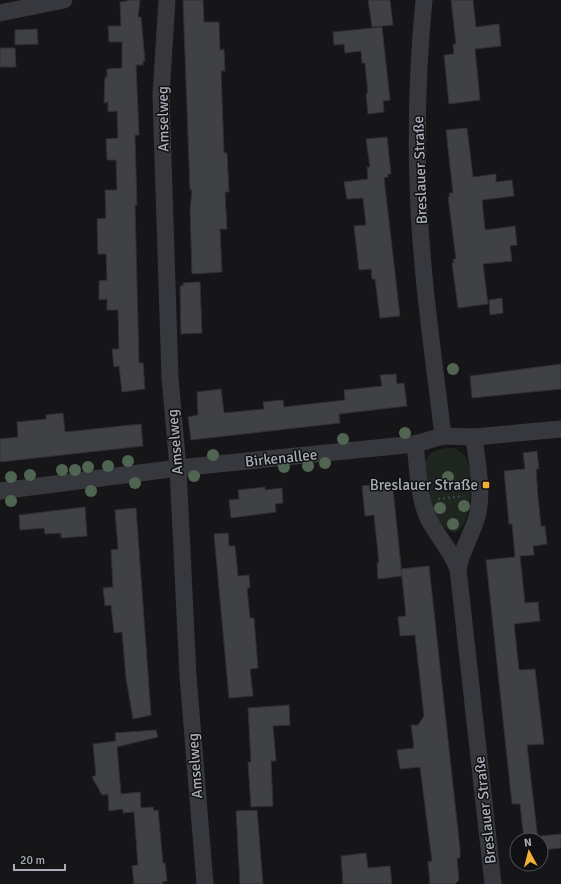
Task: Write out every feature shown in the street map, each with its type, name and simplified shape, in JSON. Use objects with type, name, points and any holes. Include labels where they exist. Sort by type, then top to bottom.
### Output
[{"type":"street","points":[[0,13],[19,4],[64,0]]},
{"type":"street","name":"Amselweg","points":[[167,0],[161,95],[170,378],[178,468],[188,676],[204,884]]},
{"type":"street","name":"Breslauer Straße","points":[[424,0],[418,76],[418,183],[425,274],[443,436]]},
{"type":"street","name":"Birkenallee","points":[[0,491],[178,468],[415,444],[443,436],[474,438],[561,429]]},
{"type":"street","name":"Breslauer Straße","points":[[458,569],[462,554],[476,522],[480,494],[474,438]]},
{"type":"street","name":"Breslauer Straße","points":[[415,444],[422,501],[429,519],[452,554],[458,569],[493,884]]},
{"type":"path","points":[[422,501],[480,494]]},
{"type":"shaded area","points":[[447,448],[455,448],[466,457],[471,486],[468,510],[465,520],[461,528],[454,533],[441,523],[431,508],[427,492],[425,471],[425,462],[431,453]]},
{"type":"building","points":[[140,0],[138,17],[141,17],[145,61],[143,61],[143,65],[136,65],[139,135],[135,135],[137,205],[135,205],[139,363],[143,363],[145,389],[122,392],[119,366],[114,367],[112,349],[119,349],[118,310],[107,310],[107,299],[99,300],[99,281],[107,280],[106,254],[98,254],[97,219],[106,218],[105,190],[117,190],[116,160],[107,160],[106,139],[118,138],[117,111],[108,112],[108,102],[104,103],[105,77],[107,77],[107,69],[122,68],[122,42],[109,42],[108,26],[121,26],[120,2]]},
{"type":"building","points":[[183,0],[203,0],[204,22],[219,22],[220,50],[224,49],[225,71],[221,71],[224,153],[227,153],[229,192],[225,192],[227,229],[220,229],[222,272],[192,274],[190,210],[192,190],[190,190]]},
{"type":"building","points":[[368,0],[390,0],[393,25],[372,27]]},
{"type":"building","points":[[451,0],[473,0],[476,27],[499,24],[501,46],[475,49],[480,100],[449,104],[444,55],[454,54],[453,44],[456,44]]},
{"type":"building","points":[[382,27],[390,100],[383,101],[384,112],[368,114],[366,93],[368,93],[365,63],[362,63],[361,51],[345,53],[344,44],[334,45],[333,32]]},
{"type":"building","points":[[37,29],[38,44],[15,45],[15,30]]},
{"type":"building","points":[[0,48],[15,48],[16,67],[0,67]]},
{"type":"building","points":[[467,128],[473,177],[496,174],[496,182],[512,180],[514,196],[482,200],[485,230],[515,226],[517,245],[510,246],[512,261],[483,264],[488,304],[458,308],[452,263],[454,263],[453,259],[456,259],[448,197],[450,197],[449,193],[453,193],[446,130]]},
{"type":"building","points":[[387,137],[391,174],[388,174],[388,177],[384,178],[400,316],[380,318],[375,279],[372,279],[371,269],[359,270],[354,226],[366,225],[363,198],[347,199],[344,182],[368,179],[367,167],[370,167],[366,139]]},
{"type":"building","points":[[200,282],[202,333],[181,334],[180,286],[183,286],[183,283]]},
{"type":"building","points":[[502,298],[503,313],[490,315],[489,300]]},
{"type":"building","points":[[561,364],[561,389],[472,398],[470,376]]},
{"type":"building","points":[[396,374],[397,384],[404,383],[407,406],[339,414],[340,423],[191,440],[188,417],[198,415],[197,392],[221,389],[224,413],[264,409],[263,402],[283,400],[284,407],[345,400],[344,390],[382,386],[380,375]]},
{"type":"building","points":[[63,413],[65,432],[141,424],[143,446],[0,462],[0,439],[18,437],[17,422],[46,419],[46,415]]},
{"type":"building","points":[[537,451],[539,469],[536,469],[541,526],[545,526],[547,544],[533,546],[534,555],[520,556],[525,603],[538,602],[540,621],[514,624],[519,670],[535,669],[544,744],[527,745],[537,832],[523,832],[520,804],[512,804],[486,560],[515,557],[512,524],[509,524],[504,471],[525,469],[523,453]]},
{"type":"building","points":[[389,483],[389,489],[393,489],[402,576],[378,579],[377,563],[379,563],[374,515],[365,516],[362,486]]},
{"type":"building","points":[[265,487],[265,490],[282,488],[283,503],[275,504],[276,512],[231,518],[229,500],[239,499],[238,490]]},
{"type":"building","points":[[85,507],[87,536],[61,538],[61,533],[45,534],[44,528],[20,530],[19,515]]},
{"type":"building","points":[[136,508],[151,715],[133,719],[126,678],[122,632],[114,633],[111,605],[105,606],[103,588],[113,587],[111,550],[118,549],[115,510]]},
{"type":"building","points":[[228,533],[229,546],[235,546],[238,576],[249,575],[250,588],[247,588],[250,618],[254,618],[258,668],[250,669],[253,696],[229,698],[214,534]]},
{"type":"building","points":[[429,566],[460,849],[460,858],[457,858],[459,880],[455,884],[430,884],[428,862],[432,861],[420,767],[400,769],[397,750],[414,748],[411,725],[418,725],[424,716],[415,635],[400,636],[398,617],[406,616],[401,569]]},
{"type":"building","points":[[289,705],[290,725],[273,726],[276,761],[271,761],[273,806],[251,807],[248,762],[251,762],[248,708]]},
{"type":"building","points":[[156,730],[158,737],[117,747],[121,794],[140,792],[141,808],[153,807],[154,811],[158,810],[163,863],[165,863],[167,881],[162,882],[163,884],[134,884],[132,866],[138,865],[134,812],[123,813],[123,809],[109,811],[108,794],[102,795],[92,777],[96,775],[93,744],[116,741],[115,733]]},
{"type":"building","points":[[257,810],[263,884],[240,884],[236,811]]},
{"type":"building","points":[[561,834],[561,848],[549,849],[549,835]]},
{"type":"building","points":[[366,853],[368,868],[390,866],[392,884],[343,884],[341,856]]},
{"type":"place","name":"Breslauer Straße","points":[[486,485]]}]
